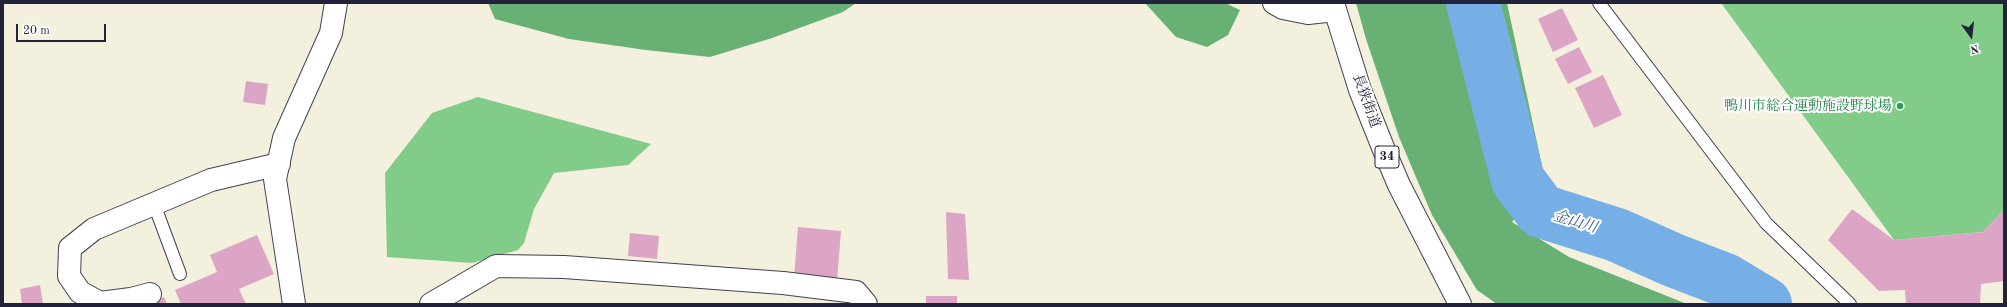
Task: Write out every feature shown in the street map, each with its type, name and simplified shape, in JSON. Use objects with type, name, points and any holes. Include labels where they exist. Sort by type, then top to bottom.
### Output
[{"type":"street","points":[[294,304],[275,179],[284,138],[331,33],[336,3]]},
{"type":"street","points":[[1274,3],[1283,8],[1308,13],[1334,6]]},
{"type":"street","name":"長狭街道","points":[[1334,6],[1360,90],[1384,150],[1399,185],[1460,304]]},
{"type":"street","points":[[150,294],[131,299],[100,303],[80,292],[69,276],[70,248],[94,229],[211,180],[279,164]]},
{"type":"street","points":[[430,304],[496,266],[571,268],[783,283],[856,292],[866,304]]},
{"type":"lane","points":[[1599,3],[1766,223],[1850,304]]},
{"type":"lane","points":[[154,204],[180,274]]},
{"type":"green space","points":[[488,3],[856,3],[843,12],[772,38],[710,57],[569,39],[495,19]]},
{"type":"green space","points":[[1145,3],[1225,3],[1240,10],[1228,35],[1207,47],[1176,37]]},
{"type":"green space","points":[[1356,3],[1507,3],[1545,180],[1512,222],[1569,257],[1687,304],[1497,304],[1477,290],[1432,215],[1399,137],[1366,39]]},
{"type":"green space","name":"鴨川市総合運動施設野球場","points":[[1721,3],[2004,3],[2004,210],[1983,232],[1894,240]]},
{"type":"green space","points":[[478,97],[651,144],[628,165],[554,173],[534,209],[524,243],[518,250],[472,263],[387,257],[385,173],[432,113]]},
{"type":"building","points":[[1562,8],[1578,40],[1553,52],[1538,19]]},
{"type":"building","points":[[1579,47],[1592,72],[1568,84],[1555,59]]},
{"type":"building","points":[[1603,75],[1622,115],[1594,128],[1575,88]]},
{"type":"building","points":[[246,81],[268,84],[265,105],[243,102]]},
{"type":"building","points":[[1852,209],[1894,240],[1983,232],[2004,210],[2004,281],[1981,284],[1980,304],[1906,304],[1905,290],[1879,291],[1828,240]]},
{"type":"building","points":[[946,212],[965,214],[969,280],[948,279]]},
{"type":"building","points":[[798,227],[841,231],[837,281],[794,278]]},
{"type":"building","points":[[630,233],[659,236],[657,259],[628,256]]},
{"type":"building","points":[[257,235],[274,274],[239,289],[246,304],[181,304],[175,290],[217,272],[210,255]]},
{"type":"building","points":[[40,285],[43,304],[22,304],[20,289]]},
{"type":"building","points":[[926,296],[957,296],[957,304],[926,304]]},
{"type":"building","points":[[164,297],[167,304],[147,304]]},
{"type":"waterway","name":"金山川","points":[[1473,3],[1518,180],[1541,211],[1617,235],[1673,260],[1725,280],[1765,304]]},
{"type":"place","name":"鴨川市総合運動施設野球場","points":[[1900,106]]}]
